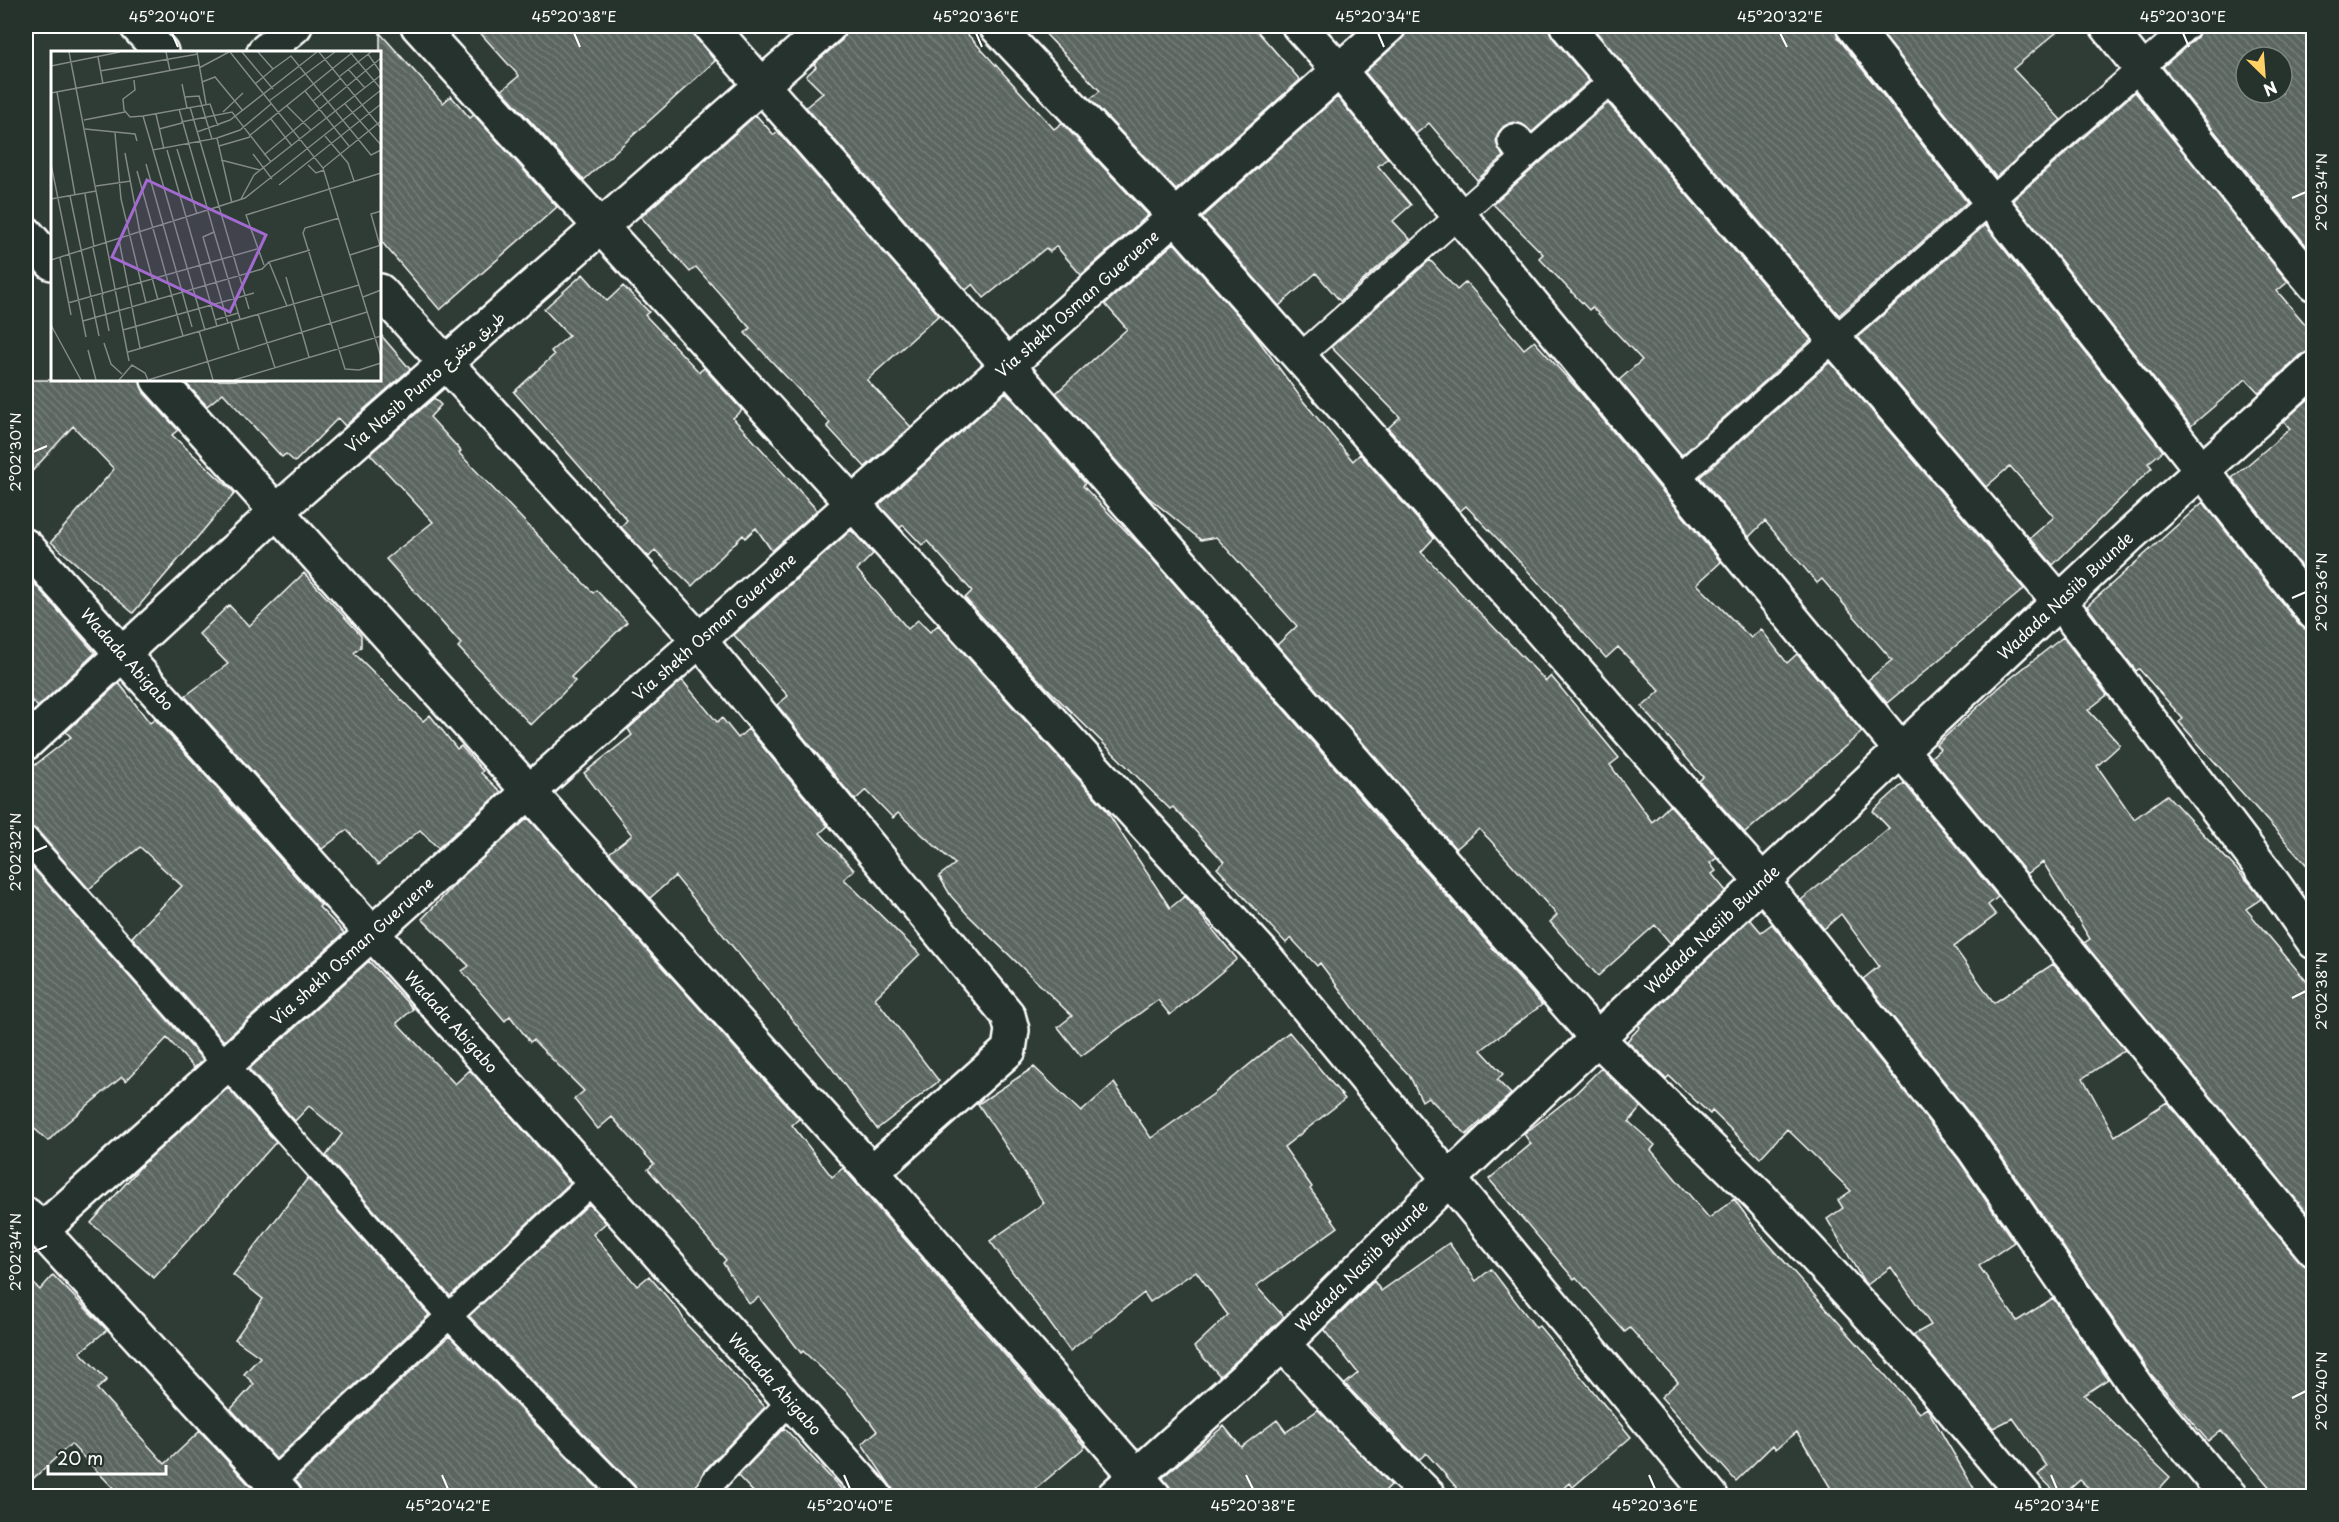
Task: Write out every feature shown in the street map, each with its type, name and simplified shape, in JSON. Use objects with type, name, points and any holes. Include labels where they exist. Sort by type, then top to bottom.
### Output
[{"type":"street","points":[[136,26],[160,51]]},
{"type":"street","points":[[265,51],[295,26]]},
{"type":"street","points":[[418,26],[1263,954],[1711,1497]]},
{"type":"street","points":[[710,26],[1597,1038],[1760,1197],[1912,1361],[2025,1497]]},
{"type":"street","name":"Via Nasib Punto طريق متفرع","points":[[26,743],[277,512],[447,365],[829,26]]},
{"type":"street","points":[[996,26],[1176,217],[1762,881],[1973,1148],[2138,1389],[2230,1497]]},
{"type":"street","points":[[1299,26],[1340,70],[2313,1250]]},
{"type":"street","name":"Via shekh Osman Gueruene","points":[[34,1222],[226,1065],[1389,26]]},
{"type":"street","points":[[1567,26],[2060,602],[2268,876],[2313,942]]},
{"type":"street","points":[[1853,26],[2203,469],[2313,613]]},
{"type":"street","points":[[2107,26],[2313,284]]},
{"type":"street","points":[[381,292],[700,642],[1008,1016],[1012,1030],[1009,1050],[872,1172]]},
{"type":"street","name":"Wadada Nasiib Buunde","points":[[1135,1490],[1450,1178],[1597,1038],[1900,750],[2313,369]]},
{"type":"street","points":[[159,381],[872,1172],[1135,1490]]},
{"type":"street","name":"Wadada Abigabo","points":[[26,546],[374,933],[875,1497]]},
{"type":"street","points":[[34,1222],[279,1489]]},
{"type":"street","points":[[1283,1344],[1357,1425],[1430,1497]]},
{"type":"lane","points":[[1676,478],[2188,26]]},
{"type":"lane","points":[[1299,357],[1613,79]]},
{"type":"lane","points":[[26,839],[449,1316],[625,1497]]},
{"type":"lane","points":[[279,1489],[449,1316],[594,1180]]},
{"type":"lane","points":[[705,1497],[714,1481],[790,1401]]},
{"type":"building","points":[[474,26],[692,26],[696,38],[715,61],[584,180],[502,90],[519,76]]},
{"type":"building","points":[[847,26],[960,26],[1054,129],[1062,123],[1148,215],[1081,275],[1056,246],[1050,252],[1046,248],[984,298],[973,284],[966,290],[806,107],[823,93],[806,76],[816,67],[814,64],[842,40]]},
{"type":"building","points":[[1038,26],[1253,26],[1300,80],[1176,190],[1090,99],[1100,91]]},
{"type":"building","points":[[1407,26],[1549,26],[1553,38],[1589,81],[1532,132],[1522,124],[1513,122],[1504,126],[1498,133],[1496,142],[1503,157],[1477,180],[1429,123],[1416,134],[1365,72],[1401,40]]},
{"type":"building","points":[[1591,26],[1835,26],[1838,38],[1967,202],[1839,315]]},
{"type":"building","points":[[1876,26],[2064,26],[2013,69],[2061,120],[1996,177]]},
{"type":"building","points":[[2202,26],[2313,26],[2313,254],[2163,67],[2197,37]]},
{"type":"building","points":[[380,33],[443,103],[451,96],[470,118],[474,115],[557,207],[440,310],[381,241]]},
{"type":"building","points":[[2135,92],[2288,282],[2277,291],[2313,333],[2313,351],[2301,355],[2259,393],[2246,379],[2191,426],[2013,200]]},
{"type":"building","points":[[1337,97],[1388,158],[1378,166],[1411,205],[1393,221],[1410,239],[1340,301],[1316,273],[1279,306],[1202,218]]},
{"type":"building","points":[[1608,103],[1811,340],[1682,455],[1619,380],[1642,360],[1592,307],[1589,310],[1539,258],[1543,254],[1493,204]]},
{"type":"building","points":[[756,115],[774,135],[778,132],[939,315],[867,380],[911,427],[865,467],[827,426],[830,423],[745,333],[750,328],[696,267],[690,272],[641,217]]},
{"type":"building","points":[[1985,225],[2163,451],[2148,463],[2152,468],[2053,565],[2030,538],[2054,517],[2010,466],[1986,487],[1858,337]]},
{"type":"building","points":[[1174,243],[1251,330],[1304,402],[1353,461],[1360,454],[1434,538],[1421,552],[1546,681],[1551,676],[1619,758],[1610,765],[1652,822],[1670,805],[1717,858],[1710,863],[1716,871],[1712,874],[1726,891],[1670,943],[1655,925],[1598,976],[1550,922],[1557,915],[1479,829],[1456,849],[1277,645],[1297,626],[1216,537],[1201,540],[1148,497],[1056,393],[1127,329],[1105,304]]},
{"type":"building","points":[[1430,260],[1457,290],[1466,282],[1524,349],[1534,341],[1582,394],[1721,562],[1697,584],[1751,638],[1761,629],[1787,663],[1797,654],[1862,732],[1745,833],[1699,781],[1703,777],[1642,707],[1660,691],[1618,647],[1606,658],[1466,506],[1460,511],[1388,428],[1400,417],[1331,347]]},
{"type":"building","points":[[583,274],[607,301],[623,286],[649,312],[645,315],[699,372],[704,368],[742,410],[733,418],[817,510],[772,551],[756,528],[745,538],[743,535],[692,586],[655,550],[649,557],[621,527],[627,520],[514,392],[554,355],[551,351],[569,336],[544,309]]},
{"type":"building","points":[[381,335],[410,369],[345,426],[338,418],[295,462],[286,454],[282,457],[223,393],[207,406],[184,381],[381,381]]},
{"type":"building","points":[[1830,362],[2024,589],[1887,703],[1868,680],[1892,660],[1822,579],[1817,583],[1765,521],[1749,537],[1700,477]]},
{"type":"building","points":[[26,380],[140,381],[144,393],[178,430],[172,435],[235,493],[133,613],[51,542],[114,469],[73,426],[26,478]]},
{"type":"building","points":[[1006,392],[1085,483],[1083,486],[1149,555],[1542,1005],[1481,1050],[1503,1074],[1497,1080],[1511,1094],[1466,1135],[1428,1097],[1422,1101],[1409,1075],[1381,1045],[1320,963],[1317,966],[1291,938],[1286,943],[1217,868],[1224,862],[1173,807],[1170,809],[1040,681],[965,598],[972,591],[927,541],[922,545],[903,525],[900,528],[879,505]]},
{"type":"building","points":[[2313,395],[2313,582],[2232,478],[2290,429],[2284,421]]},
{"type":"building","points":[[434,398],[441,405],[430,417],[461,451],[459,453],[593,593],[596,590],[627,622],[571,677],[575,681],[531,725],[458,647],[461,644],[386,559],[433,522],[370,454]]},
{"type":"building","points":[[2203,502],[2299,625],[2313,631],[2313,872],[2179,722],[2183,719],[2139,669],[2136,671],[2087,606]]},
{"type":"building","points":[[851,530],[873,554],[857,570],[908,629],[918,620],[930,632],[938,625],[1104,807],[1170,908],[1185,896],[1237,959],[1170,1015],[1158,1000],[1081,1056],[1058,1027],[1072,1016],[951,896],[939,876],[955,864],[898,813],[893,818],[866,790],[855,800],[777,705],[788,696],[734,635]]},
{"type":"building","points":[[304,573],[361,635],[361,647],[354,653],[423,721],[430,715],[457,749],[461,746],[483,771],[481,773],[501,792],[438,848],[420,830],[378,865],[347,830],[322,849],[185,696],[228,664],[199,634],[229,605],[249,626]]},
{"type":"building","points":[[26,574],[95,653],[38,707],[26,695]]},
{"type":"building","points":[[2063,637],[2107,695],[2088,710],[2120,745],[2097,766],[2134,819],[2167,795],[2253,887],[2261,899],[2246,909],[2313,989],[2313,1220],[2084,943],[2090,939],[2043,862],[2027,874],[1931,757],[1940,749],[1936,745],[2002,685]]},
{"type":"building","points":[[682,680],[717,722],[722,718],[738,738],[748,729],[828,826],[820,833],[854,870],[844,879],[920,954],[875,998],[939,1081],[877,1129],[831,1067],[675,876],[650,898],[609,853],[632,835],[584,773],[632,735],[628,729]]},
{"type":"building","points":[[119,683],[150,723],[155,719],[344,933],[224,1041],[132,937],[182,886],[140,847],[89,889],[37,830],[26,825],[26,772],[71,737],[66,732]]},
{"type":"building","points":[[1904,783],[1998,897],[1988,905],[1996,915],[1954,947],[1994,1003],[2053,964],[2125,1050],[2083,1078],[2115,1136],[2167,1102],[2300,1262],[2313,1268],[2313,1497],[2278,1497],[2221,1430],[2208,1441],[2150,1373],[1988,1137],[1863,979],[1879,966],[1841,914],[1824,929],[1801,900],[1889,828],[1873,811]]},
{"type":"building","points":[[528,818],[799,1119],[792,1125],[832,1177],[843,1168],[1085,1447],[1026,1497],[898,1497],[862,1444],[877,1431],[849,1394],[803,1351],[801,1353],[759,1297],[749,1304],[723,1263],[726,1260],[648,1169],[654,1164],[612,1117],[598,1129],[574,1099],[584,1091],[533,1040],[530,1042],[510,1016],[505,1021],[462,971],[469,966],[422,919],[465,874]]},
{"type":"building","points":[[26,860],[203,1060],[194,1068],[167,1038],[126,1081],[122,1077],[48,1141],[26,1121]]},
{"type":"building","points":[[1750,919],[1761,932],[1772,924],[1958,1159],[2014,1242],[1979,1266],[2017,1321],[2053,1298],[2108,1379],[2084,1395],[2170,1477],[2152,1497],[2098,1497],[2080,1480],[2061,1497],[2038,1475],[2047,1466],[2013,1418],[1993,1428],[1913,1335],[1931,1325],[1891,1267],[1867,1285],[1864,1282],[1827,1219],[1843,1208],[1838,1200],[1851,1191],[1787,1129],[1760,1158],[1712,1111],[1710,1114],[1669,1076],[1666,1079],[1627,1041],[1640,1027],[1638,1025]]},
{"type":"building","points":[[369,961],[413,1009],[397,1023],[455,1084],[470,1070],[570,1183],[450,1296],[326,1156],[342,1134],[309,1106],[295,1121],[249,1069]]},
{"type":"building","points":[[1289,1032],[1345,1099],[1284,1147],[1312,1187],[1310,1189],[1338,1227],[1256,1286],[1284,1317],[1220,1376],[1194,1347],[1228,1315],[1196,1271],[1150,1302],[1144,1293],[1070,1351],[990,1241],[1044,1203],[978,1104],[1034,1067],[1081,1112],[1114,1083],[1151,1138],[1212,1095]]},
{"type":"building","points":[[1601,1068],[1641,1107],[1629,1122],[1655,1145],[1651,1150],[1709,1218],[1734,1199],[1759,1233],[1919,1413],[1927,1408],[1979,1497],[1836,1497],[1797,1432],[1776,1449],[1773,1445],[1736,1481],[1661,1397],[1678,1382],[1630,1328],[1625,1332],[1576,1277],[1574,1279],[1489,1179],[1531,1144],[1524,1134],[1576,1093]]},
{"type":"building","points":[[228,1088],[276,1142],[154,1278],[91,1223],[142,1165]]},
{"type":"building","points":[[308,1178],[429,1315],[276,1459],[231,1409],[254,1384],[244,1374],[260,1357],[235,1339],[263,1299],[233,1275]]},
{"type":"building","points":[[589,1204],[606,1223],[593,1234],[637,1286],[649,1276],[679,1311],[687,1325],[765,1407],[704,1471],[691,1497],[639,1497],[635,1486],[469,1316]]},
{"type":"building","points":[[1449,1243],[1476,1281],[1491,1269],[1536,1328],[1539,1326],[1631,1437],[1573,1487],[1569,1483],[1554,1497],[1465,1497],[1426,1453],[1419,1460],[1345,1384],[1358,1373],[1324,1330],[1374,1281],[1381,1291]]},
{"type":"building","points":[[53,1275],[107,1330],[80,1352],[107,1380],[97,1389],[165,1464],[200,1431],[260,1497],[122,1497],[71,1444],[26,1485],[26,1276],[40,1290]]},
{"type":"building","points":[[449,1336],[606,1497],[303,1497],[295,1480]]},
{"type":"building","points":[[1318,1410],[1391,1485],[1379,1497],[1172,1497],[1163,1478],[1165,1475],[1224,1426],[1241,1447],[1277,1420],[1286,1432]]},
{"type":"building","points":[[784,1428],[849,1497],[758,1497],[738,1476]]}]
